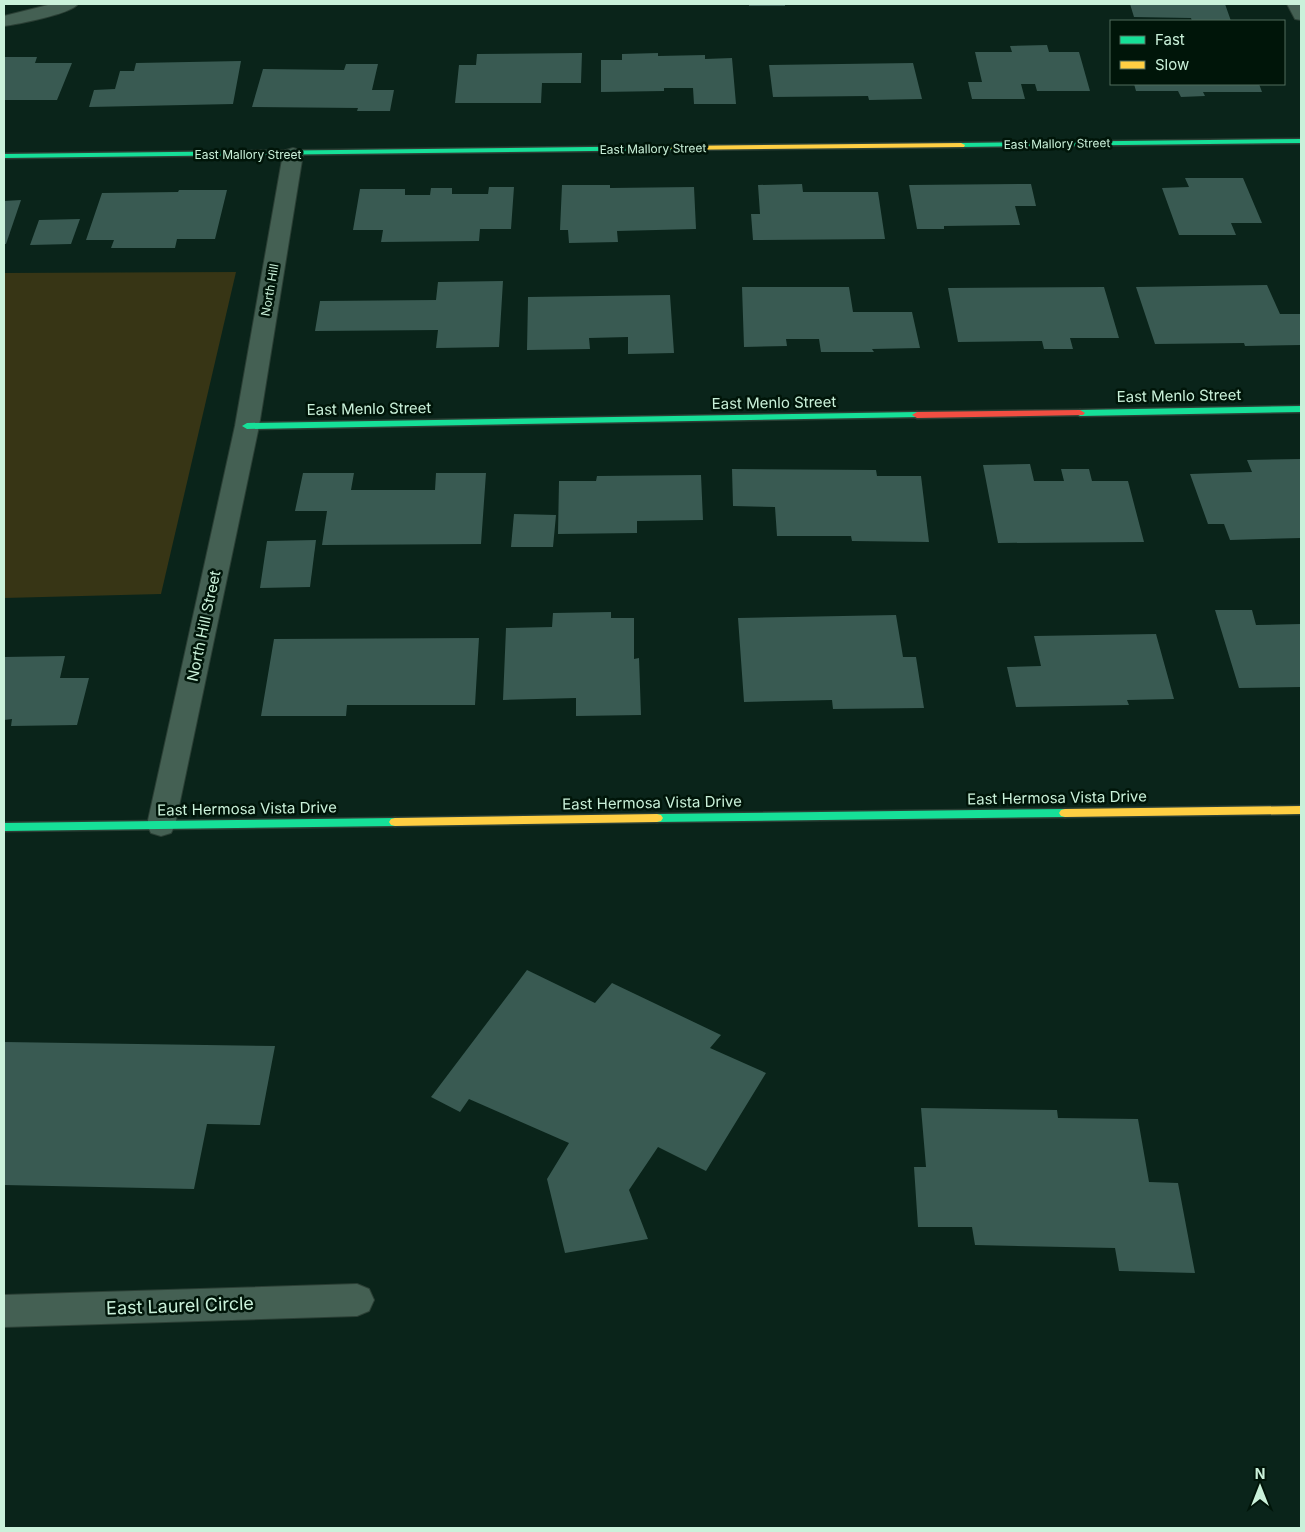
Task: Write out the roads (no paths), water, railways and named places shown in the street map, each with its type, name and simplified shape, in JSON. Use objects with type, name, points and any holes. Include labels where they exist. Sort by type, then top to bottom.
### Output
[{"type":"street","points":[[4,21],[69,4]]},
{"type":"street","name":"East Mallory Street","points":[[4,156],[1301,141]]},
{"type":"street","name":"North Hill","points":[[247,426],[293,154]]},
{"type":"street","name":"East Menlo Street","points":[[247,426],[1301,409]]},
{"type":"street","name":"North Hill Street","points":[[161,825],[247,426]]},
{"type":"street","name":"East Hermosa Vista Drive","points":[[4,827],[1301,810]]},
{"type":"street","name":"East Laurel Circle","points":[[4,1311],[357,1300]]}]
